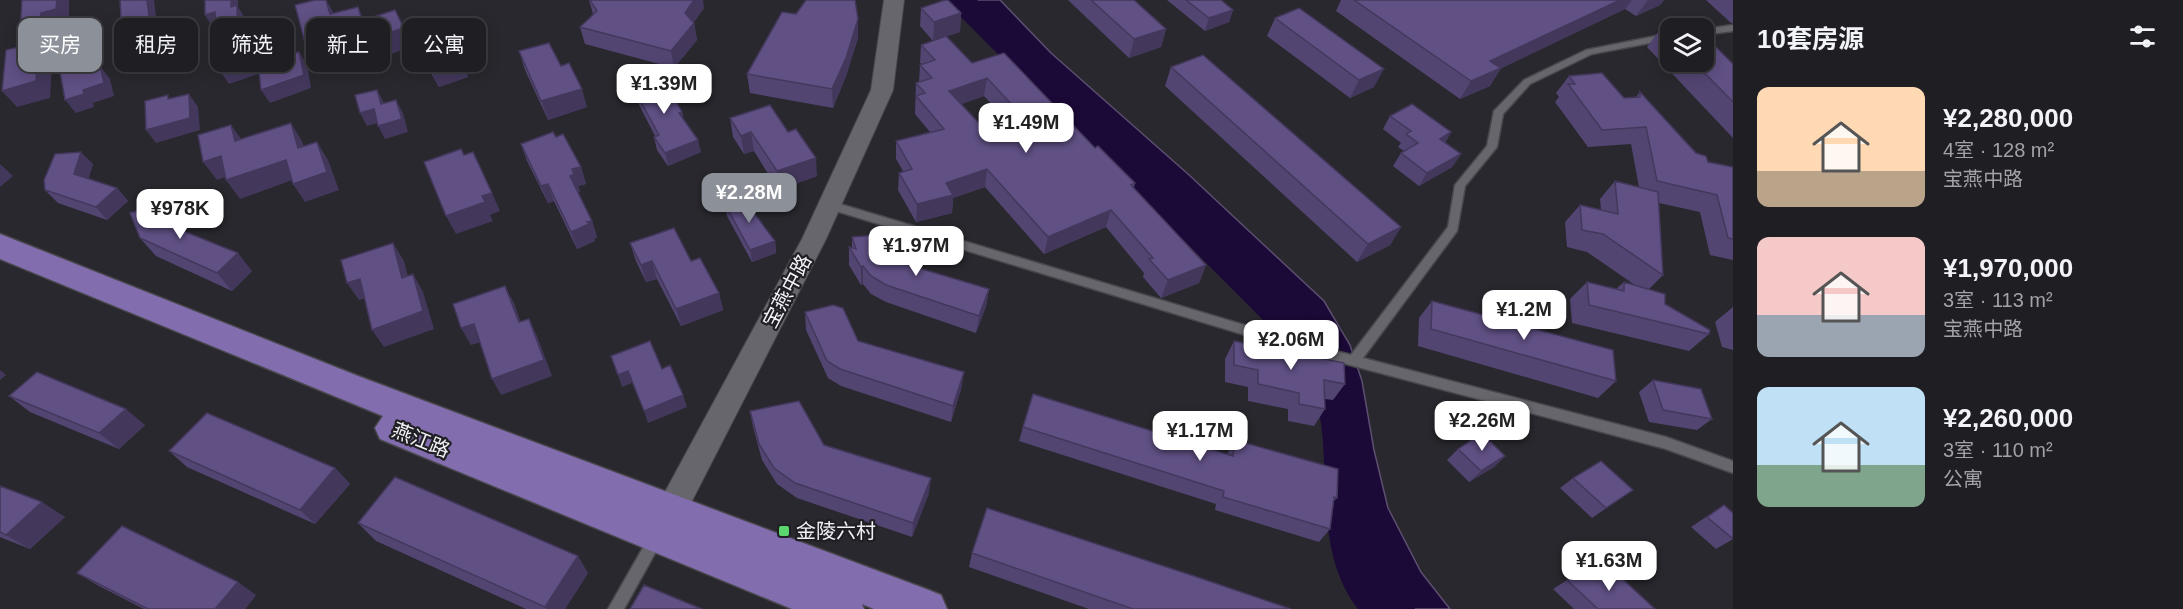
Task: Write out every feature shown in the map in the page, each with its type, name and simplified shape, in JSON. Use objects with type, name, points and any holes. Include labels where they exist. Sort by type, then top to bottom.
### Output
[{"type":"main road","points":[[0,246],[357,390],[663,524],[926,609]]},
{"type":"main road","name":"燕江路","points":[[0,266],[663,524],[843,609]]},
{"type":"street","name":"宝燕中路","points":[[663,524],[814,239],[882,90],[894,0]]},
{"type":"lane","points":[[1714,31],[1733,28]]},
{"type":"lane","points":[[1354,361],[1453,228],[1460,185],[1492,147],[1498,113],[1527,82],[1589,52],[1660,38]]},
{"type":"lane","points":[[830,205],[1301,347],[1666,443],[1733,466]]},
{"type":"lane","points":[[616,609],[663,524]]},
{"type":"shaded area","points":[[967,0],[1000,0],[1051,53],[1188,174],[1324,301],[1350,345],[1362,381],[1374,450],[1388,508],[1421,572],[1450,609],[1404,609],[1368,544],[1354,508],[1339,448],[1326,358],[1305,316],[1284,293],[1159,185]]},
{"type":"building","points":[[22,0],[57,0],[56,9],[41,13],[41,18],[21,18]]},
{"type":"building","points":[[120,0],[147,0],[149,18],[121,18]]},
{"type":"building","points":[[205,0],[231,0],[231,7],[237,5],[237,18],[215,18],[215,12],[205,15]]},
{"type":"building","points":[[326,0],[330,14],[358,7],[361,18],[306,18],[306,38],[304,39],[295,5]]},
{"type":"building","points":[[590,0],[694,0],[685,13],[694,23],[671,51],[580,27],[597,11]]},
{"type":"building","points":[[806,0],[855,0],[858,19],[846,58],[832,89],[747,74],[782,12],[796,14]]},
{"type":"building","points":[[948,0],[961,13],[934,22],[921,8]]},
{"type":"building","points":[[1091,0],[1134,0],[1166,29],[1134,39]]},
{"type":"building","points":[[1186,0],[1221,0],[1233,10],[1209,18]]},
{"type":"building","points":[[1354,0],[1620,0],[1490,61],[1501,68],[1471,81]]},
{"type":"building","points":[[1299,8],[1384,69],[1359,80],[1275,18]]},
{"type":"building","points":[[395,10],[402,29],[390,33],[390,18],[370,18]]},
{"type":"building","points":[[946,36],[972,63],[1004,53],[1095,148],[1098,146],[1135,183],[1131,185],[1206,265],[1168,280],[1149,259],[1153,258],[1111,210],[1048,237],[987,169],[946,183],[953,195],[917,204],[899,173],[912,169],[896,141],[944,129],[916,96],[925,93],[916,83],[932,78],[920,65],[935,60],[921,45]],"holes":[[[987,78],[1028,122],[990,135],[949,91]]]},
{"type":"building","points":[[549,43],[561,66],[569,63],[582,89],[541,101],[519,51]]},
{"type":"building","points":[[1714,45],[1733,64],[1733,102],[1704,72],[1714,72]]},
{"type":"building","points":[[18,47],[18,72],[37,72],[36,81],[2,91],[6,50]]},
{"type":"building","points":[[299,52],[304,75],[261,90],[259,72],[294,72],[294,53]]},
{"type":"building","points":[[1203,55],[1401,227],[1368,244],[1171,67]]},
{"type":"building","points":[[60,72],[101,72],[104,83],[83,90],[84,94],[65,100]]},
{"type":"building","points":[[1602,73],[1624,98],[1640,97],[1640,92],[1696,153],[1706,156],[1708,162],[1733,167],[1733,239],[1728,238],[1717,195],[1657,181],[1646,127],[1602,130],[1568,84],[1575,84],[1569,76]]},
{"type":"building","points":[[653,75],[664,94],[671,92],[682,112],[679,113],[698,140],[665,153],[654,137],[659,135],[630,82]]},
{"type":"building","points":[[377,90],[381,104],[396,100],[402,119],[378,126],[374,109],[360,113],[355,95]]},
{"type":"building","points":[[189,94],[190,118],[146,130],[145,101],[168,95],[168,99]]},
{"type":"building","points":[[1412,104],[1451,132],[1440,139],[1461,154],[1427,173],[1401,153],[1418,143],[1406,134],[1411,131],[1390,116]]},
{"type":"building","points":[[770,105],[788,132],[796,129],[816,158],[777,171],[751,132],[741,136],[730,118]]},
{"type":"building","points":[[291,123],[298,148],[317,142],[327,172],[293,184],[286,160],[226,180],[221,156],[203,162],[198,135],[231,125],[235,141]]},
{"type":"building","points":[[553,132],[556,137],[563,134],[581,167],[572,169],[574,174],[570,176],[592,221],[571,232],[548,184],[541,186],[521,144]]},
{"type":"building","points":[[461,149],[464,155],[473,152],[492,193],[482,196],[485,202],[446,216],[424,162]]},
{"type":"building","points":[[81,152],[74,174],[117,188],[96,207],[45,190],[44,180],[55,154]]},
{"type":"building","points":[[1615,181],[1658,192],[1663,275],[1603,234],[1582,230],[1580,205],[1618,214]]},
{"type":"building","points":[[742,197],[775,241],[750,250],[725,204]]},
{"type":"building","points":[[159,204],[163,217],[171,226],[238,253],[217,273],[140,238],[130,213]]},
{"type":"building","points":[[674,228],[691,261],[700,258],[719,293],[676,309],[652,261],[641,265],[630,243]]},
{"type":"building","points":[[890,234],[894,251],[882,257],[989,289],[979,316],[886,285],[871,276],[863,266],[861,267],[849,247],[856,249],[852,237]]},
{"type":"building","points":[[393,243],[402,278],[413,274],[423,311],[372,330],[360,279],[347,283],[341,260]]},
{"type":"building","points":[[1587,282],[1624,291],[1624,282],[1665,294],[1665,304],[1710,330],[1709,334],[1589,305]]},
{"type":"building","points":[[505,286],[519,322],[529,319],[544,360],[492,379],[474,324],[461,328],[453,304]]},
{"type":"building","points":[[1432,301],[1613,350],[1616,381],[1431,329]]},
{"type":"building","points":[[833,305],[843,308],[858,341],[964,372],[953,406],[840,369],[827,361],[805,312]]},
{"type":"building","points":[[650,341],[662,369],[670,365],[683,395],[644,411],[628,371],[618,375],[611,356]]},
{"type":"building","points":[[1234,341],[1344,363],[1345,384],[1324,380],[1325,409],[1299,404],[1299,393],[1258,384],[1258,370],[1234,365]]},
{"type":"building","points":[[37,372],[126,409],[99,433],[9,396]]},
{"type":"building","points":[[1653,380],[1701,389],[1712,419],[1663,410]]},
{"type":"building","points":[[1033,394],[1233,456],[1235,440],[1338,469],[1337,498],[1334,497],[1330,529],[1223,497],[1224,491],[1023,427]]},
{"type":"building","points":[[799,401],[824,445],[931,478],[913,523],[795,483],[774,468],[759,444],[750,411]]},
{"type":"building","points":[[207,413],[335,468],[300,510],[169,451]]},
{"type":"building","points":[[1482,433],[1505,456],[1481,471],[1458,449]]},
{"type":"building","points":[[1601,461],[1633,490],[1606,508],[1573,478]]},
{"type":"building","points":[[395,477],[578,556],[545,607],[358,523]]},
{"type":"building","points":[[0,486],[42,502],[6,535],[0,532]]},
{"type":"building","points":[[1724,505],[1733,513],[1733,539],[1707,517]]},
{"type":"building","points":[[987,508],[1291,609],[1133,609],[972,553]]},
{"type":"building","points":[[122,526],[238,582],[215,609],[148,609],[77,573]]},
{"type":"building","points":[[1585,569],[1597,580],[1613,570],[1655,609],[1598,609],[1567,580]]},
{"type":"building","points":[[644,585],[702,609],[630,609]]},
{"type":"waterway","points":[[959,0],[1305,336],[1343,420],[1349,515],[1365,578],[1390,609]]},
{"type":"place","name":"金陵六村","points":[[784,531]]}]
